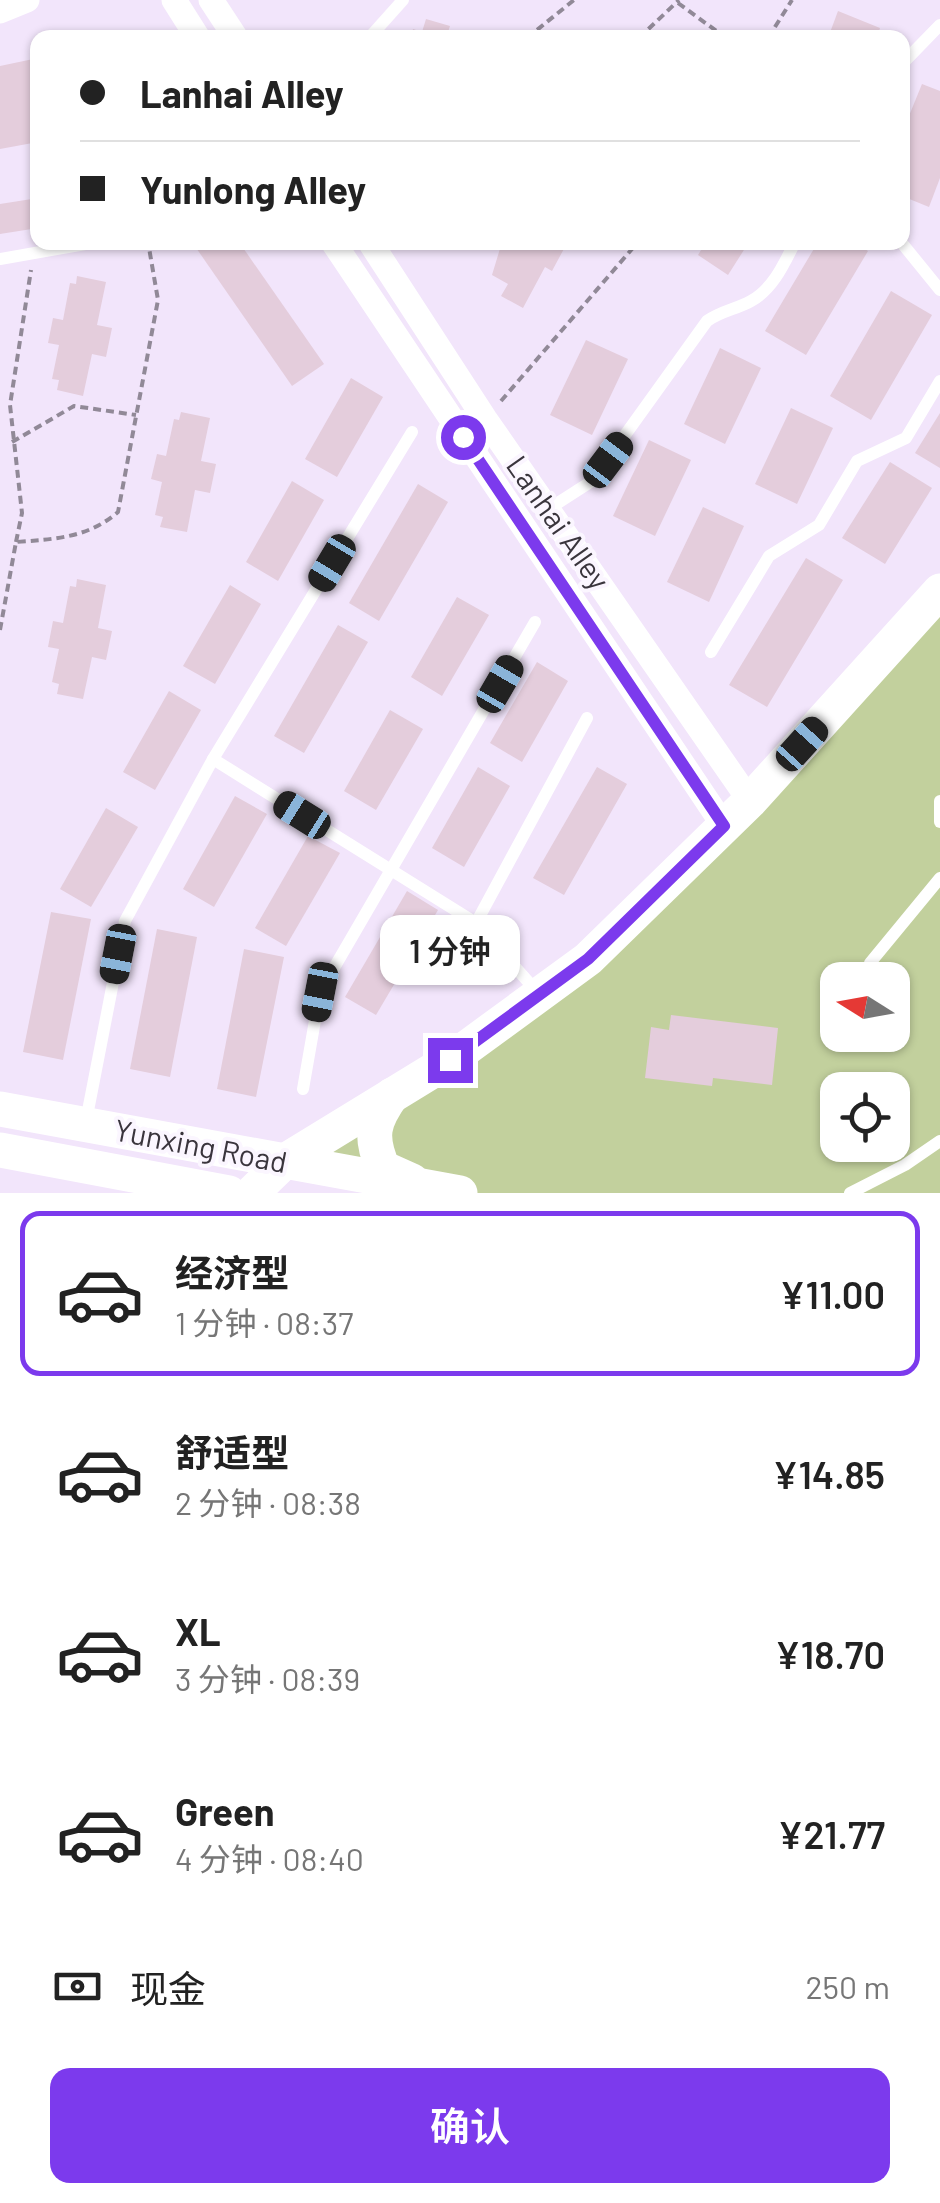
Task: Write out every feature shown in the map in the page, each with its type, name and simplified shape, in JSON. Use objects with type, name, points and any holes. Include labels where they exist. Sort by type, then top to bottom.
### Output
[{"type":"street","points":[[0,11],[27,0]]},
{"type":"street","points":[[174,0],[193,30]]},
{"type":"street","points":[[211,0],[231,30]]},
{"type":"street","name":"Lanhai Alley","points":[[338,250],[724,826]]},
{"type":"street","name":"Lanhai Alley","points":[[375,250],[750,801]]},
{"type":"street","points":[[252,1193],[285,1161],[450,1060],[588,959],[750,801],[940,591]]},
{"type":"street","points":[[392,1095],[372,1123],[374,1148],[383,1168],[443,1190]]},
{"type":"street","name":"Yunxing Road","points":[[0,1109],[443,1190]]},
{"type":"street","points":[[0,1150],[72,1185]]},
{"type":"street","name":"Yunxing Road","points":[[0,1150],[229,1193]]},
{"type":"lane","points":[[376,30],[403,0]]},
{"type":"lane","points":[[910,56],[940,25]]},
{"type":"lane","points":[[0,259],[51,250]]},
{"type":"lane","points":[[550,508],[592,482],[707,321],[724,309],[750,302],[770,286],[790,250]]},
{"type":"lane","points":[[908,250],[940,290]]},
{"type":"lane","points":[[712,652],[768,556],[819,525],[857,462],[906,438],[940,380]]},
{"type":"lane","points":[[86,1124],[124,920],[213,759],[412,432]]},
{"type":"lane","points":[[302,1089],[320,992],[535,622]]},
{"type":"lane","points":[[476,923],[587,718]]},
{"type":"lane","points":[[213,759],[476,923],[540,994]]},
{"type":"lane","points":[[940,801],[940,822]]},
{"type":"lane","points":[[872,962],[940,878]]},
{"type":"lane","points":[[850,1193],[905,1166],[940,1141]]},
{"type":"lane","points":[[0,1164],[72,1185]]},
{"type":"path","points":[[537,30],[574,0]]},
{"type":"path","points":[[773,30],[792,0]]},
{"type":"path","points":[[647,30],[678,2],[715,30]]},
{"type":"path","points":[[16,542],[61,539],[98,529],[118,512],[158,300],[149,250]]},
{"type":"path","points":[[486,418],[631,250]]},
{"type":"path","points":[[0,630],[22,513],[10,405],[34,253]]},
{"type":"path","points":[[12,442],[74,406],[136,416]]},
{"type":"green space","points":[[940,591],[940,1193],[460,1193],[285,1161],[588,959]]},
{"type":"building","points":[[838,11],[880,28],[879,30],[831,30]]},
{"type":"building","points":[[426,19],[450,26],[449,30],[423,30]]},
{"type":"building","points":[[30,60],[30,143],[0,149],[0,66]]},
{"type":"building","points":[[922,84],[940,91],[940,178],[929,207],[910,199],[910,113]]},
{"type":"building","points":[[30,199],[30,229],[0,234],[0,204]]},
{"type":"building","points":[[198,250],[245,250],[324,364],[292,386]]},
{"type":"building","points":[[500,250],[563,250],[552,271],[545,267],[523,308],[501,296],[508,284],[492,275]]},
{"type":"building","points":[[701,250],[744,250],[728,275],[698,255]]},
{"type":"building","points":[[813,250],[868,251],[806,355],[765,331]]},
{"type":"building","points":[[77,276],[106,282],[97,325],[112,328],[106,357],[92,354],[83,396],[57,390],[59,380],[52,379],[59,345],[48,343],[53,318],[63,320],[70,283],[76,284]]},
{"type":"building","points":[[891,291],[932,315],[871,420],[830,396]]},
{"type":"building","points":[[586,340],[628,359],[592,435],[550,415]]},
{"type":"building","points":[[720,348],[761,368],[725,444],[684,424]]},
{"type":"building","points":[[351,378],[383,397],[337,477],[305,459]]},
{"type":"building","points":[[791,408],[833,428],[797,504],[755,484]]},
{"type":"building","points":[[181,412],[210,418],[201,461],[216,464],[210,493],[195,490],[187,532],[160,527],[163,517],[155,515],[162,482],[151,479],[157,454],[166,456],[174,419],[179,420]]},
{"type":"building","points":[[940,413],[940,468],[915,453]]},
{"type":"building","points":[[649,440],[691,460],[655,536],[613,516]]},
{"type":"building","points":[[890,462],[932,488],[885,564],[842,538]]},
{"type":"building","points":[[292,481],[324,500],[278,581],[246,562]]},
{"type":"building","points":[[418,484],[448,502],[379,621],[349,603]]},
{"type":"building","points":[[703,507],[744,526],[709,602],[667,582]]},
{"type":"building","points":[[806,558],[843,580],[767,707],[729,685]]},
{"type":"building","points":[[77,579],[106,585],[98,628],[112,631],[106,660],[92,657],[83,699],[57,694],[59,684],[52,682],[59,649],[48,647],[53,621],[63,623],[70,586],[76,587]]},
{"type":"building","points":[[230,585],[261,604],[215,684],[183,666]]},
{"type":"building","points":[[457,597],[489,615],[442,696],[411,677]]},
{"type":"building","points":[[338,625],[368,642],[304,753],[274,736]]},
{"type":"building","points":[[537,662],[568,681],[522,762],[490,743]]},
{"type":"building","points":[[169,691],[201,710],[155,790],[123,772]]},
{"type":"building","points":[[390,710],[423,729],[376,810],[344,791]]},
{"type":"building","points":[[478,767],[510,786],[464,867],[432,848]]},
{"type":"building","points":[[597,767],[627,784],[564,895],[533,878]]},
{"type":"building","points":[[235,796],[267,814],[214,907],[183,889]]},
{"type":"building","points":[[106,808],[138,827],[91,907],[60,889]]},
{"type":"building","points":[[308,836],[340,853],[286,946],[255,928]]},
{"type":"building","points":[[407,891],[438,910],[376,1015],[345,997]]},
{"type":"building","points":[[51,912],[91,919],[63,1060],[23,1052]]},
{"type":"building","points":[[157,929],[197,937],[170,1077],[130,1069]]},
{"type":"building","points":[[244,949],[284,957],[256,1097],[217,1089]]},
{"type":"building","points":[[671,1015],[778,1028],[772,1085],[713,1078],[712,1086],[645,1078],[651,1027],[669,1030]]},
{"type":"route","points":[[450,1060],[588,959],[724,826],[463,437]]}]
